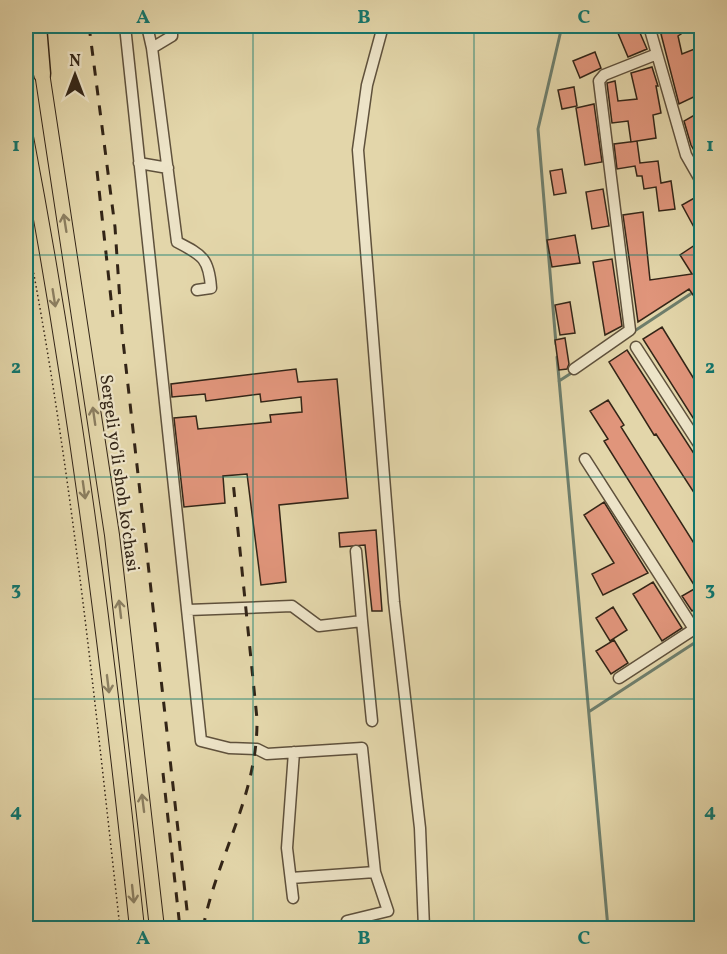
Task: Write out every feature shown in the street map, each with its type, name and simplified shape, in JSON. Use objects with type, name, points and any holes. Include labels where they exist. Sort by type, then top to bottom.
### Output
[{"type":"highway","points":[[38,26],[42,74]]},
{"type":"main road","name":"Sergeli yo‘li shoh ko‘chasi","points":[[33,26],[112,535],[157,928]]},
{"type":"main road","points":[[26,137],[65,361],[90,535],[137,928]]},
{"type":"street","points":[[125,26],[201,741],[229,748],[257,749],[267,754],[362,748],[375,872],[388,911],[347,921]]},
{"type":"street","points":[[147,26],[152,48],[177,242],[202,255],[210,270],[211,288],[197,290]]},
{"type":"street","points":[[152,48],[172,36],[172,26]]},
{"type":"street","points":[[383,26],[367,85],[358,150],[394,602],[420,828],[424,928]]},
{"type":"street","points":[[649,26],[686,155],[702,183]]},
{"type":"street","points":[[574,369],[630,330],[599,81],[604,75],[657,54]]},
{"type":"street","points":[[139,163],[168,168]]},
{"type":"street","points":[[636,347],[702,448]]},
{"type":"street","points":[[585,459],[698,627],[619,678]]},
{"type":"street","points":[[356,551],[372,721]]},
{"type":"street","points":[[188,610],[292,606],[319,626],[362,621]]},
{"type":"street","points":[[293,898],[287,848],[294,752]]},
{"type":"street","points":[[291,878],[375,872]]},
{"type":"path","points":[[26,233],[48,351],[94,697],[120,928]]},
{"type":"building","points":[[615,26],[637,26],[647,49],[628,57]]},
{"type":"building","points":[[668,26],[677,26],[681,34],[678,36],[682,54],[702,46],[702,93],[679,104],[661,34],[670,29]]},
{"type":"building","points":[[595,52],[601,68],[580,78],[573,61]]},
{"type":"building","points":[[652,67],[658,86],[656,86],[661,113],[653,115],[656,138],[631,142],[628,121],[612,123],[607,83],[615,81],[618,101],[637,99],[631,73]]},
{"type":"building","points":[[574,87],[577,106],[562,109],[558,90]]},
{"type":"building","points":[[594,104],[602,162],[585,165],[576,108]]},
{"type":"building","points":[[698,113],[702,121],[702,165],[691,145],[684,121]]},
{"type":"building","points":[[637,141],[640,163],[658,161],[661,183],[671,181],[675,209],[659,211],[656,187],[644,189],[642,176],[637,176],[635,166],[617,169],[614,144]]},
{"type":"building","points":[[562,169],[566,193],[554,195],[550,171]]},
{"type":"building","points":[[603,189],[609,226],[592,229],[586,192]]},
{"type":"building","points":[[696,197],[702,207],[702,242],[682,205]]},
{"type":"building","points":[[643,212],[650,280],[692,274],[680,255],[698,243],[702,249],[702,308],[689,289],[638,322],[623,215]]},
{"type":"building","points":[[575,235],[580,263],[552,267],[547,240]]},
{"type":"building","points":[[612,259],[622,326],[605,335],[593,262]]},
{"type":"building","points":[[570,302],[575,333],[560,335],[555,305]]},
{"type":"building","points":[[662,327],[702,392],[702,432],[643,339]]},
{"type":"building","points":[[565,338],[569,364],[567,369],[559,370],[555,340]]},
{"type":"building","points":[[627,350],[702,466],[702,505],[656,434],[654,435],[609,362]]},
{"type":"building","points":[[296,369],[298,382],[337,379],[348,498],[279,505],[286,582],[261,585],[247,474],[223,476],[225,503],[184,507],[174,418],[196,416],[198,429],[271,422],[270,415],[302,412],[301,397],[261,402],[260,394],[206,401],[205,394],[172,397],[171,384]]},
{"type":"building","points":[[608,400],[624,425],[621,427],[702,556],[702,605],[692,611],[682,596],[696,588],[604,441],[608,439],[590,411]]},
{"type":"building","points":[[604,502],[648,573],[603,595],[592,574],[614,563],[584,515]]},
{"type":"building","points":[[376,530],[382,611],[372,611],[365,545],[340,547],[339,533]]},
{"type":"building","points":[[653,582],[682,628],[662,641],[633,594]]},
{"type":"building","points":[[613,607],[627,630],[610,641],[596,618]]},
{"type":"building","points":[[614,640],[628,663],[611,674],[596,651]]},
{"type":"waterway","points":[[556,344],[538,129],[562,26]]},
{"type":"waterway","points":[[633,332],[695,291]]},
{"type":"waterway","points":[[557,357],[608,928]]},
{"type":"waterway","points":[[559,381],[573,372]]},
{"type":"waterway","points":[[590,711],[702,638]]},
{"type":"railway","points":[[89,26],[115,227],[122,332],[189,928]]},
{"type":"railway","points":[[97,171],[113,317]]},
{"type":"railway","points":[[203,928],[217,876],[244,800],[256,747],[257,719],[233,481]]},
{"type":"railway","points":[[163,773],[180,928]]}]
